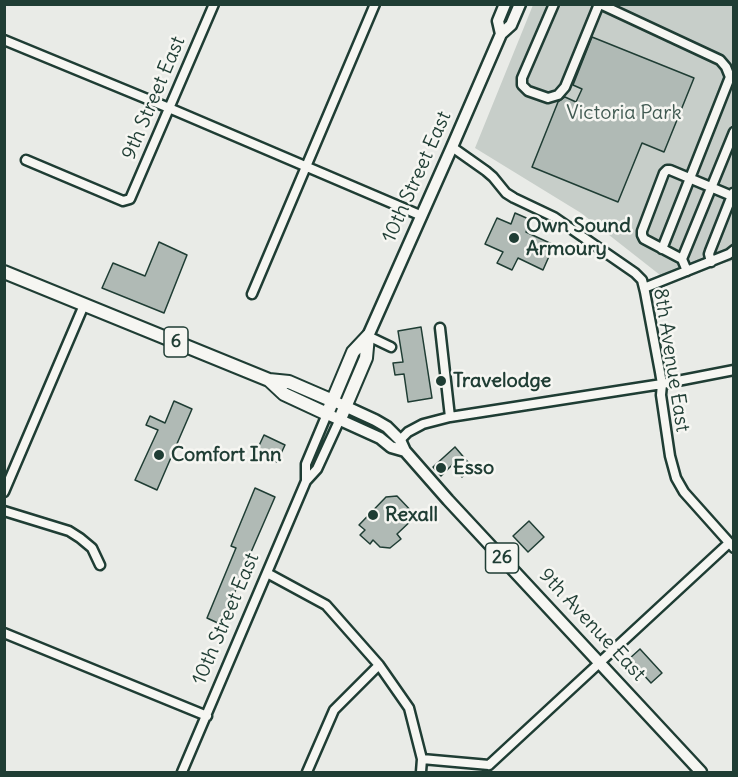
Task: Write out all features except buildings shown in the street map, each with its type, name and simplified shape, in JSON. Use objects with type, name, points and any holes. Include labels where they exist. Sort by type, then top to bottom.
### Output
[{"type":"highway","name":"9th Avenue East","points":[[4,272],[268,380],[289,382],[333,401]]},
{"type":"highway","name":"10th Street East","points":[[327,414],[354,352],[368,336]]},
{"type":"highway","name":"10th Street East","points":[[340,419],[366,358],[368,336]]},
{"type":"highway","name":"9th Avenue East","points":[[268,380],[284,394],[327,414]]},
{"type":"main road","name":"10th Street East","points":[[501,34],[498,21],[505,4]]},
{"type":"main road","name":"10th Street East","points":[[368,336],[501,34],[511,25],[520,4]]},
{"type":"main road","name":"9th Avenue East","points":[[333,401],[381,424],[400,440],[405,451],[701,772]]},
{"type":"main road","name":"6","points":[[327,414],[340,419]]},
{"type":"main road","name":"9th Avenue East","points":[[340,419],[380,438],[391,447],[405,451]]},
{"type":"street","name":"9th Street East","points":[[26,160],[123,201],[130,199],[214,4]]},
{"type":"street","points":[[252,294],[375,4]]},
{"type":"street","points":[[554,4],[522,78],[522,86],[528,91],[548,98],[558,95],[565,87],[599,4],[720,60],[726,67],[732,81],[662,249]]},
{"type":"street","points":[[4,40],[422,216]]},
{"type":"street","points":[[682,259],[734,132]]},
{"type":"street","name":"8th Avenue East","points":[[452,147],[494,177],[506,193],[554,217],[642,280],[662,384],[661,395],[670,456],[676,478],[684,492],[731,545]]},
{"type":"street","points":[[687,271],[682,259],[642,236],[664,172],[667,170],[711,188],[733,194],[709,254],[711,262]]},
{"type":"street","points":[[644,288],[711,262],[734,250]]},
{"type":"street","points":[[4,492],[84,304]]},
{"type":"street","points":[[440,328],[450,417]]},
{"type":"street","points":[[368,336],[391,347]]},
{"type":"street","points":[[400,440],[408,432],[423,424],[450,417],[662,384],[734,370]]},
{"type":"street","name":"10th Street East","points":[[306,481],[306,464],[327,414]]},
{"type":"street","name":"10th Street East","points":[[182,772],[306,481],[317,469],[340,419]]},
{"type":"street","points":[[4,511],[69,531],[92,548],[100,565]]},
{"type":"street","points":[[422,759],[492,769],[601,663],[731,545]]},
{"type":"street","points":[[267,573],[326,605],[379,665],[409,708],[422,759],[421,772]]},
{"type":"street","points":[[4,633],[207,716]]},
{"type":"street","points":[[307,772],[334,710],[379,665]]},
{"type":"green space","name":"Victoria Park","points":[[533,5],[733,5],[733,261],[660,275],[581,213],[475,148]]},
{"type":"place","name":"Own Sound Armoury","points":[[514,238]]},
{"type":"place","name":"Travelodge","points":[[441,381]]},
{"type":"place","name":"Comfort Inn","points":[[159,455]]},
{"type":"place","name":"Esso","points":[[441,468]]},
{"type":"place","name":"Rexall","points":[[373,515]]}]
